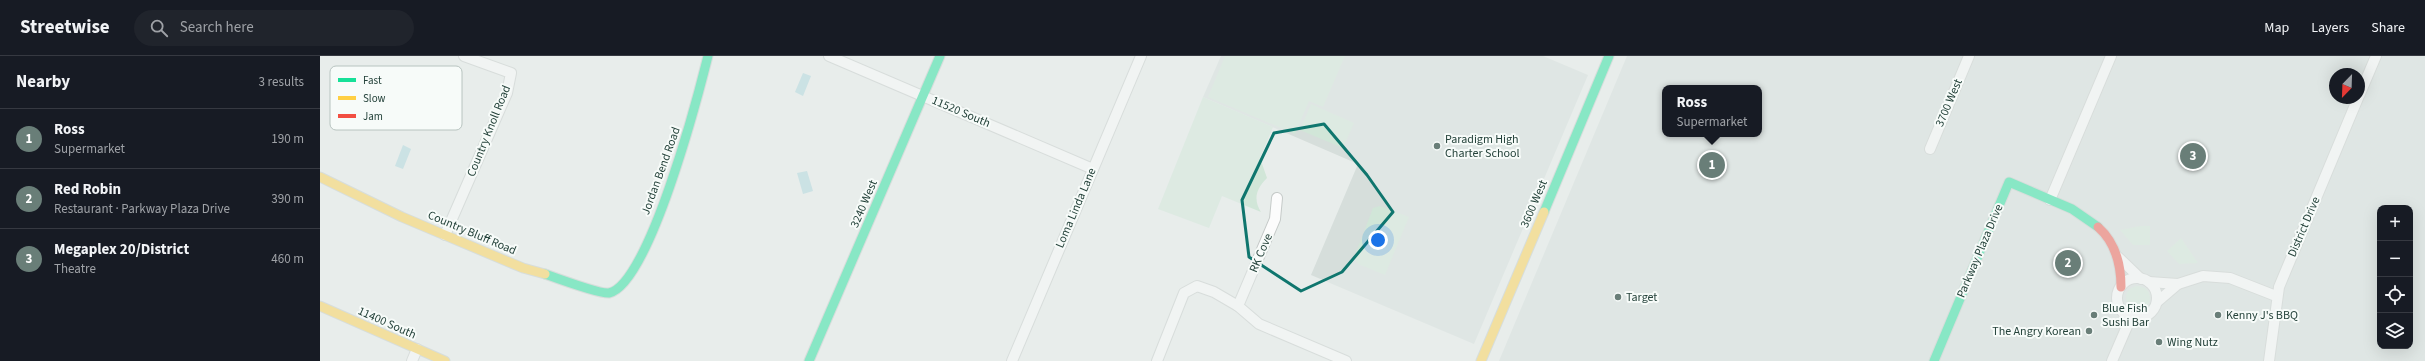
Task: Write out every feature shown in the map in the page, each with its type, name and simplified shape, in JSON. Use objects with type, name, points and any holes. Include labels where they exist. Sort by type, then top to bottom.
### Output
[{"type":"street","name":"Country Knoll Road","points":[[445,235],[507,92],[511,73],[464,56]]},
{"type":"street","name":"Jordan Bend Road","points":[[620,288],[637,264],[671,184],[692,122],[708,56]]},
{"type":"street","name":"11520 South","points":[[830,56],[1092,168]]},
{"type":"street","name":"3240 West","points":[[809,361],[940,56]]},
{"type":"street","name":"Loma Linda Lane","points":[[1012,361],[1092,168],[1141,56]]},
{"type":"street","name":"3600 West","points":[[1481,361],[1609,56]]},
{"type":"street","name":"3700 West","points":[[1930,149],[1969,56]]},
{"type":"street","points":[[2050,200],[2111,56]]},
{"type":"street","name":"District Drive","points":[[2365,83],[2376,56]]},
{"type":"street","name":"District Drive","points":[[2269,361],[2276,296],[2356,104]]},
{"type":"street","name":"Country Bluff Road","points":[[320,177],[445,235],[523,268],[608,293],[620,288]]},
{"type":"street","name":"Parkway Plaza Drive","points":[[1934,361],[2009,182],[2080,214],[2094,223],[2104,233],[2118,257],[2145,281]]},
{"type":"street","name":"RK Cove","points":[[1238,306],[1275,219],[1277,198]]},
{"type":"street","name":"Parkway Plaza Drive","points":[[2118,257],[2121,287]]},
{"type":"street","points":[[2178,284],[2130,280],[2121,287],[2118,304],[2125,314],[2130,317],[2147,316],[2157,302],[2178,284],[2203,276],[2230,278],[2276,296]]},
{"type":"street","points":[[2145,281],[2156,291],[2157,302]]},
{"type":"street","points":[[1157,361],[1187,290],[1197,286],[1203,287],[1238,306],[1259,324],[1346,361]]},
{"type":"street","name":"11400 South","points":[[320,306],[445,361]]},
{"type":"street","points":[[2112,361],[2130,317]]},
{"type":"street","points":[[412,361],[417,349]]},
{"type":"highlighted area","points":[[1324,124],[1367,175],[1393,212],[1342,272],[1301,291],[1249,257],[1242,200],[1274,133]]},
{"type":"shaded area","name":"Paradigm High Charter School","points":[[1221,56],[1543,56],[1588,75],[1474,344],[1311,275],[1358,164],[1203,97]]},
{"type":"shaded area","points":[[1627,56],[2425,56],[2425,361],[1499,361]]},
{"type":"green space","points":[[1225,56],[1345,56],[1323,107],[1309,101],[1295,134],[1208,97]]},
{"type":"green space","points":[[1203,97],[1273,127],[1260,158],[1267,178],[1260,186],[1256,198],[1261,212],[1222,196],[1209,228],[1158,209]]},
{"type":"green space","points":[[1311,104],[1354,123],[1343,148],[1300,130]]},
{"type":"green space","points":[[1380,206],[1409,217],[1385,275],[1358,264],[1354,258],[1373,208]]},
{"type":"green space","points":[[2140,226],[2150,226],[2150,245],[2133,245],[2120,230]]},
{"type":"green space","points":[[2181,238],[2198,263],[2179,264],[2167,251]]},
{"type":"green space","points":[[2138,286],[2143,287],[2149,293],[2149,303],[2143,309],[2138,310],[2133,309],[2127,303],[2126,298],[2127,293],[2133,287]]},
{"type":"water","points":[[803,73],[811,76],[803,96],[795,92]]},
{"type":"water","points":[[403,145],[411,149],[403,169],[395,166]]},
{"type":"water","points":[[807,171],[813,191],[803,194],[797,173]]},
{"type":"traffic: fast","points":[[545,274],[604,293],[609,293],[624,282],[640,258],[670,186],[694,109],[708,56]]},
{"type":"traffic: fast","points":[[809,361],[940,56]]},
{"type":"traffic: fast","points":[[1544,212],[1609,56]]},
{"type":"traffic: fast","points":[[1934,361],[2009,182],[2072,209],[2098,227]]},
{"type":"traffic: slow","points":[[320,177],[402,217],[523,268],[545,274]]},
{"type":"traffic: slow","points":[[1481,361],[1544,212]]},
{"type":"traffic: slow","points":[[320,306],[445,361]]},
{"type":"traffic: jam","points":[[2098,227],[2109,240],[2116,254],[2120,270],[2121,287]]},
{"type":"place","name":"Paradigm High Charter School","points":[[1437,146]]},
{"type":"place","name":"Megaplex 20/District","points":[[2193,156]]},
{"type":"place","name":"Ross","points":[[1712,165]]},
{"type":"place","name":"Red Robin","points":[[2068,263]]},
{"type":"place","name":"Target","points":[[1618,297]]},
{"type":"place","name":"Blue Fish Sushi Bar","points":[[2094,315]]},
{"type":"place","name":"Kenny J's BBQ","points":[[2218,315]]},
{"type":"place","name":"The Angry Korean","points":[[2089,331]]},
{"type":"place","name":"Wing Nutz","points":[[2159,342]]}]
